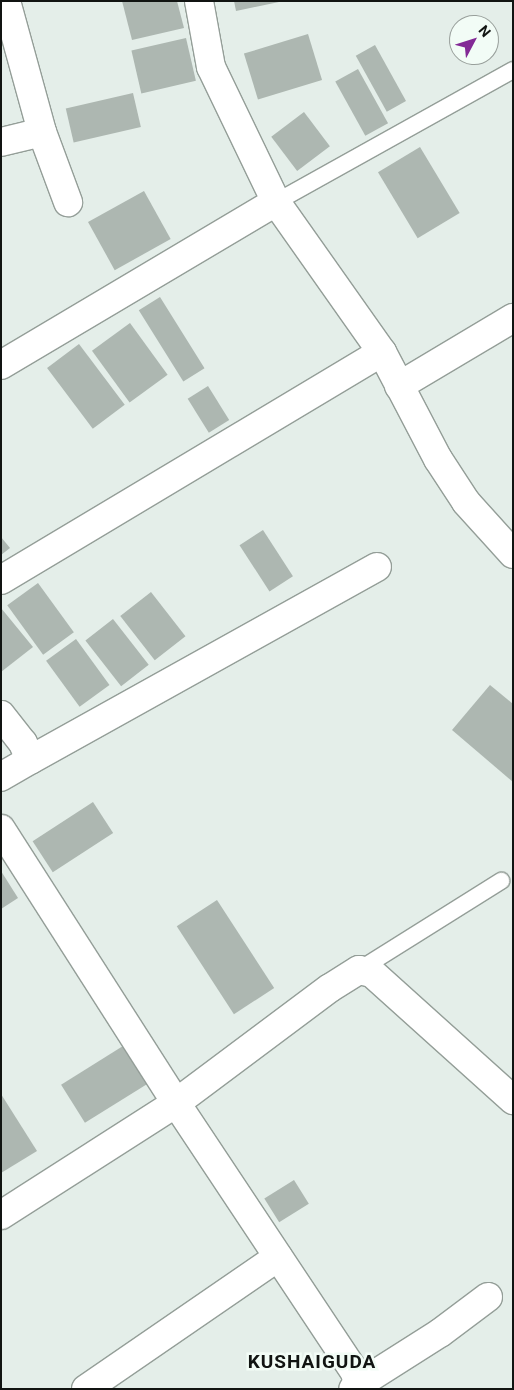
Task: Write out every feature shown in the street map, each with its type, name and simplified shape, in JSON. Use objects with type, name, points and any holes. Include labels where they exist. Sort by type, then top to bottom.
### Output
[{"type":"street","points":[[6,1],[42,132],[68,202]]},
{"type":"street","points":[[199,1],[211,67],[276,202],[382,352],[438,458],[466,502],[513,554]]},
{"type":"street","points":[[1,142],[42,132]]},
{"type":"street","points":[[1,364],[276,202]]},
{"type":"street","points":[[399,386],[513,318]]},
{"type":"street","points":[[1,580],[382,352]]},
{"type":"street","points":[[1,777],[377,566]]},
{"type":"street","points":[[1,715],[23,743],[30,760]]},
{"type":"street","points":[[1,829],[176,1103],[355,1372],[355,1387]]},
{"type":"street","points":[[1,1215],[176,1103],[330,988],[359,970],[372,973],[513,1100]]},
{"type":"street","points":[[86,1389],[278,1257]]},
{"type":"street","points":[[355,1387],[440,1333],[488,1297]]},
{"type":"lane","points":[[276,202],[513,70]]},
{"type":"lane","points":[[359,970],[500,881]]},
{"type":"building","points":[[122,1],[177,1],[184,28],[132,40]]},
{"type":"building","points":[[234,1],[279,1],[279,2],[236,11]]},
{"type":"building","points":[[308,34],[322,80],[258,99],[244,54]]},
{"type":"building","points":[[186,38],[196,81],[141,93],[131,51]]},
{"type":"building","points":[[375,45],[406,101],[387,112],[356,56]]},
{"type":"building","points":[[358,69],[388,123],[365,136],[335,82]]},
{"type":"building","points":[[133,93],[141,127],[74,143],[66,109]]},
{"type":"building","points":[[304,112],[330,146],[297,171],[271,137]]},
{"type":"building","points":[[420,147],[460,213],[418,238],[378,172]]},
{"type":"building","points":[[144,191],[171,239],[115,270],[88,222]]},
{"type":"building","points":[[160,297],[205,368],[183,381],[139,310]]},
{"type":"building","points":[[130,323],[168,375],[130,402],[92,351]]},
{"type":"building","points":[[79,344],[125,405],[93,429],[47,368]]},
{"type":"building","points":[[208,386],[229,420],[209,433],[188,399]]},
{"type":"building","points":[[263,530],[293,576],[269,591],[240,545]]},
{"type":"building","points":[[1,537],[10,548],[1,555]]},
{"type":"building","points":[[38,583],[74,632],[43,655],[7,605]]},
{"type":"building","points":[[151,592],[185,636],[155,660],[120,616]]},
{"type":"building","points":[[1,608],[33,647],[1,672]]},
{"type":"building","points":[[113,619],[149,665],[121,686],[85,641]]},
{"type":"building","points":[[76,639],[110,685],[80,707],[46,661]]},
{"type":"building","points":[[490,685],[513,704],[513,782],[452,730]]},
{"type":"building","points":[[93,802],[113,833],[53,872],[33,841]]},
{"type":"building","points":[[1,871],[18,898],[1,909]]},
{"type":"building","points":[[217,900],[274,988],[234,1014],[177,926]]},
{"type":"building","points":[[123,1046],[147,1084],[85,1123],[61,1085]]},
{"type":"building","points":[[1,1094],[37,1151],[1,1173]]},
{"type":"building","points":[[294,1180],[309,1204],[279,1222],[264,1199]]},
{"type":"district","name":"KUSHAIGUDA","points":[[312,1362]]}]
